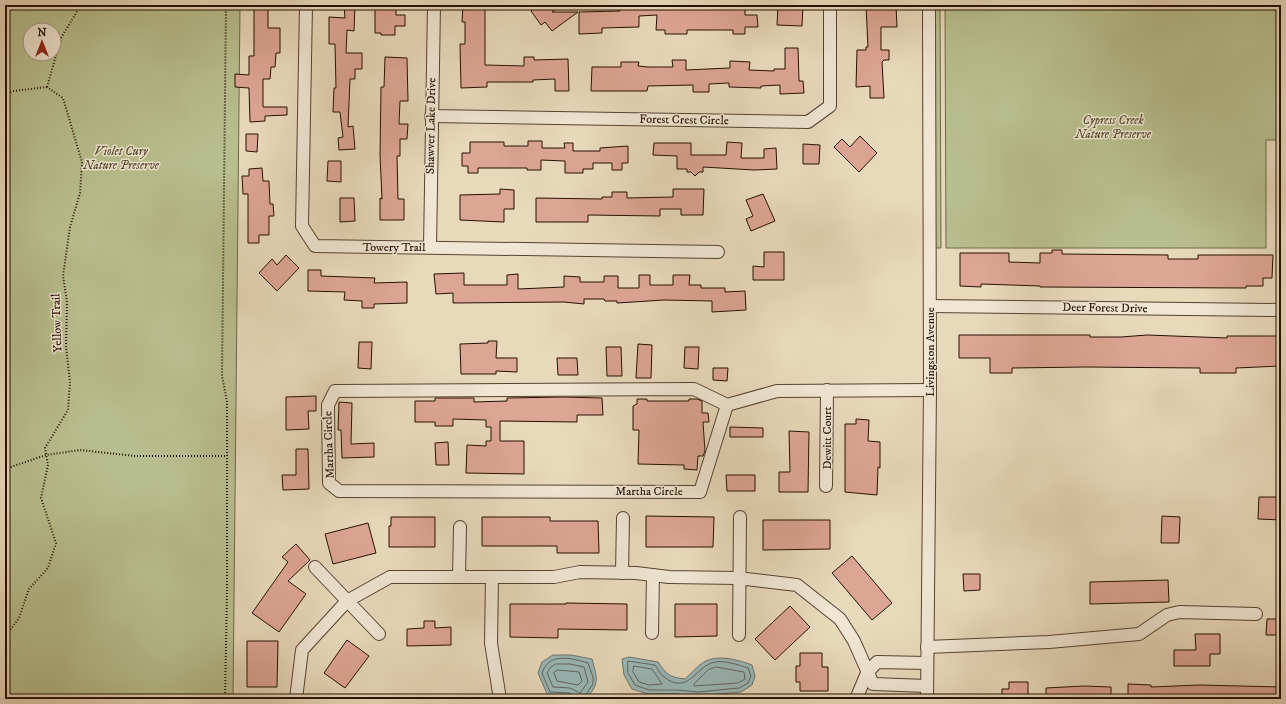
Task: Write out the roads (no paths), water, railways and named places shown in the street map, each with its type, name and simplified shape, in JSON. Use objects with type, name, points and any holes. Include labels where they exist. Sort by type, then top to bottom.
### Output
[{"type":"street","name":"Towery Trail","points":[[306,5],[302,226],[315,246],[718,252]]},
{"type":"street","name":"Shawver Lake Drive","points":[[430,247],[434,5]]},
{"type":"street","name":"Forest Crest Circle","points":[[431,116],[808,122],[830,106],[830,5]]},
{"type":"street","name":"Livingston Avenue","points":[[927,699],[930,390],[929,5]]},
{"type":"street","name":"Deer Forest Drive","points":[[930,306],[1281,310]]},
{"type":"street","name":"Martha Circle","points":[[694,389],[727,405],[700,492],[339,490],[329,483],[328,405],[335,391],[694,389]]},
{"type":"street","name":"Dewitt Court","points":[[826,486],[827,390]]},
{"type":"street","points":[[727,405],[777,391],[930,390]]},
{"type":"street","points":[[739,635],[738,578],[740,517]]},
{"type":"street","points":[[622,573],[623,518]]},
{"type":"street","points":[[459,577],[460,527]]},
{"type":"street","points":[[315,567],[379,634]]},
{"type":"street","points":[[296,699],[302,650],[347,601],[390,577],[554,577],[580,572],[738,578],[797,585],[840,618],[854,640],[873,684],[927,686]]},
{"type":"street","points":[[652,633],[653,575]]},
{"type":"street","points":[[492,577],[491,643],[500,699]]},
{"type":"street","points":[[927,647],[1049,642],[1139,634],[1166,615],[1179,612],[1256,614]]},
{"type":"street","points":[[856,699],[867,673],[876,662],[927,664]]},
{"type":"water","points":[[553,655],[571,655],[592,659],[596,675],[596,684],[587,698],[548,696],[538,673],[542,662]]},
{"type":"water","points":[[629,657],[658,662],[669,675],[685,679],[704,662],[715,658],[734,660],[752,665],[755,676],[752,685],[741,692],[698,696],[648,694],[632,689],[624,675],[622,659]]},
{"type":"park label","name":"Cypress Creek Nature Preserve","points":[[1113,127]]},
{"type":"park label","name":"Violet Cury Nature Preserve","points":[[121,158]]}]
